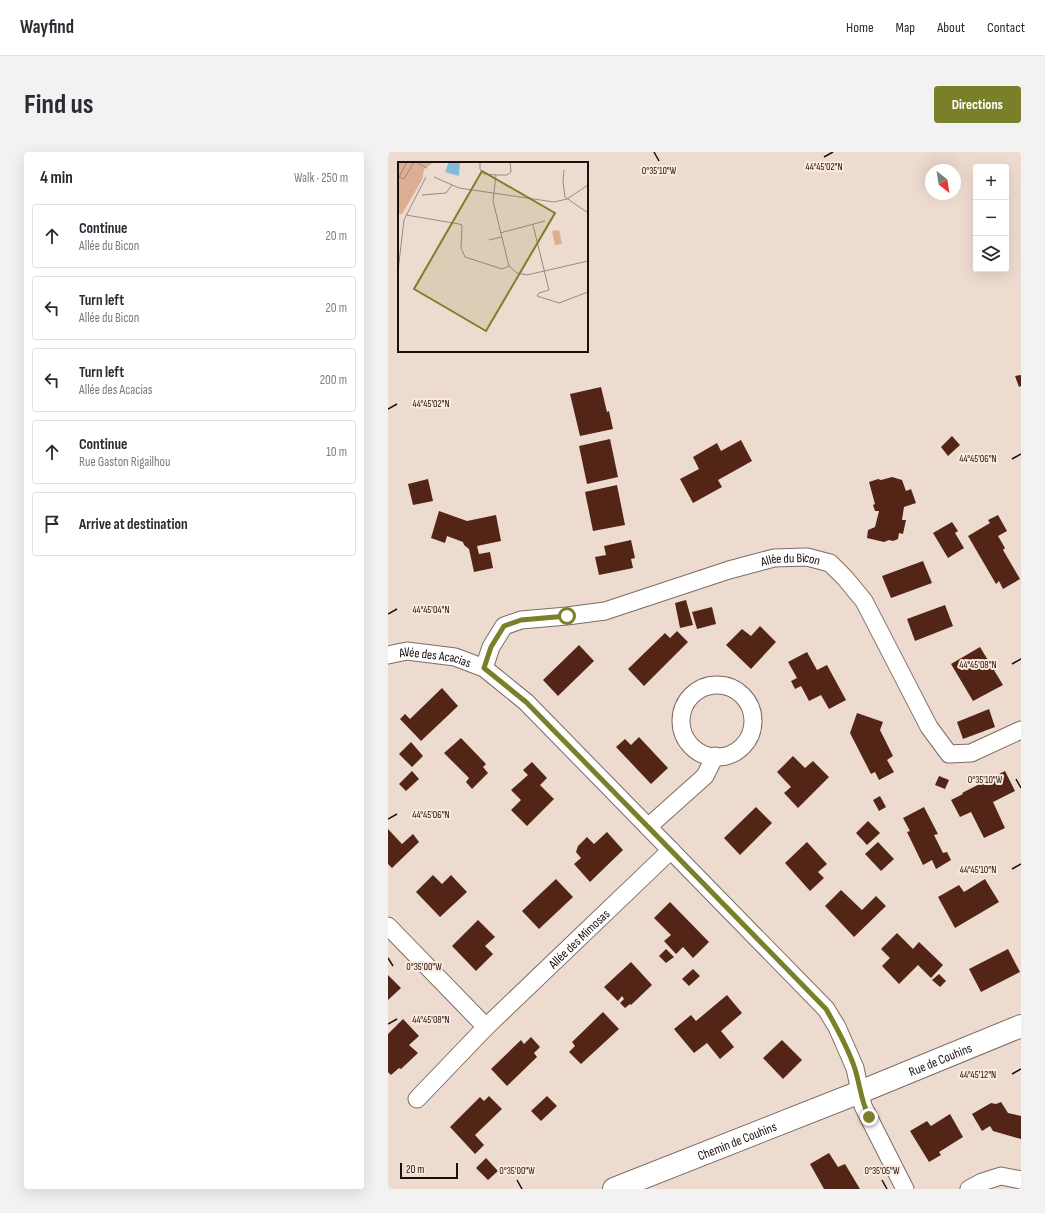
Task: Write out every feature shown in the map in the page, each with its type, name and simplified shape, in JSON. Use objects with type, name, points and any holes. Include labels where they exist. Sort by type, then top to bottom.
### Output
[{"type":"street","name":"Allée du Bicon","points":[[484,668],[491,647],[504,626],[521,620],[605,611],[729,570],[774,558],[807,557],[830,563],[864,601],[929,728],[949,754],[971,753],[1021,730]]},
{"type":"street","name":"Allée des Acacias","points":[[388,655],[407,651],[455,657],[484,668],[526,702],[826,1009],[837,1027],[855,1068],[864,1106],[905,1189]]},
{"type":"street","points":[[718,684],[730,687],[740,693],[748,701],[752,711],[753,722],[751,734],[737,751],[726,755],[715,756],[703,754],[692,747],[685,737],[681,726],[682,713],[686,701],[695,692],[706,686],[718,684]]},
{"type":"street","points":[[648,827],[705,776],[715,756]]},
{"type":"street","name":"Allée des Mimosas","points":[[417,1100],[486,1027],[671,850]]},
{"type":"street","points":[[388,926],[486,1027]]},
{"type":"street","name":"Rue de Couhins","points":[[860,1092],[1021,1026]]},
{"type":"street","name":"Chemin de Couhins","points":[[614,1189],[860,1092]]},
{"type":"street","points":[[969,1189],[982,1182],[1001,1176],[1021,1180]]},
{"type":"building","points":[[1021,375],[1021,386],[1019,387],[1015,376]]},
{"type":"building","points":[[601,387],[613,429],[580,436],[570,394]]},
{"type":"building","points":[[952,436],[960,445],[948,456],[941,447]]},
{"type":"building","points":[[610,439],[618,477],[587,484],[579,446]]},
{"type":"building","points":[[741,440],[752,461],[718,480],[722,487],[693,503],[680,479],[699,469],[693,457],[717,443],[721,451]]},
{"type":"building","points":[[892,477],[902,480],[906,491],[911,489],[916,503],[904,507],[902,520],[906,520],[903,534],[899,533],[898,539],[884,542],[867,538],[868,530],[875,527],[879,511],[875,511],[873,505],[875,504],[869,482]]},
{"type":"building","points":[[428,479],[433,501],[413,505],[408,484]]},
{"type":"building","points":[[617,485],[625,525],[593,531],[585,492]]},
{"type":"building","points":[[439,511],[467,521],[496,515],[501,541],[477,546],[479,554],[490,552],[493,568],[474,572],[469,549],[463,542],[447,536],[445,543],[431,538]]},
{"type":"building","points":[[998,515],[1007,531],[998,536],[1005,548],[1003,550],[1020,579],[1003,589],[999,581],[996,584],[968,536],[990,523],[988,520]]},
{"type":"building","points":[[952,522],[958,531],[955,533],[964,548],[948,558],[933,533]]},
{"type":"building","points":[[631,540],[635,558],[631,559],[633,568],[599,575],[595,557],[606,555],[604,546]]},
{"type":"building","points":[[923,561],[932,583],[891,598],[882,576]]},
{"type":"building","points":[[686,600],[693,625],[680,628],[675,603]]},
{"type":"building","points":[[945,605],[953,626],[915,641],[907,619]]},
{"type":"building","points":[[712,607],[716,624],[697,629],[692,612]]},
{"type":"building","points":[[760,626],[776,642],[751,669],[726,645],[742,629],[751,636]]},
{"type":"building","points":[[677,631],[688,642],[644,686],[628,669],[665,633],[670,638]]},
{"type":"building","points":[[579,645],[594,661],[558,696],[543,680]]},
{"type":"building","points":[[980,647],[1003,685],[973,701],[951,664]]},
{"type":"building","points":[[807,652],[817,670],[827,665],[846,700],[829,709],[821,695],[809,701],[801,686],[795,689],[791,681],[797,678],[788,662]]},
{"type":"building","points":[[442,688],[458,706],[421,741],[400,719],[405,714],[410,719]]},
{"type":"building","points":[[989,709],[995,727],[963,739],[957,722]]},
{"type":"building","points":[[857,713],[883,722],[880,730],[893,756],[887,760],[894,772],[879,780],[875,772],[871,774],[850,733]]},
{"type":"building","points":[[639,737],[668,768],[651,784],[616,747],[625,739],[631,745]]},
{"type":"building","points":[[461,738],[486,764],[483,767],[488,773],[472,789],[466,782],[469,778],[444,753]]},
{"type":"building","points":[[411,742],[423,756],[412,767],[399,754]]},
{"type":"building","points":[[793,756],[805,768],[813,761],[829,777],[798,808],[784,793],[791,787],[777,772]]},
{"type":"building","points":[[532,762],[547,778],[540,785],[554,799],[527,826],[511,810],[521,800],[511,790],[528,775],[523,770]]},
{"type":"building","points":[[412,771],[419,779],[406,791],[399,784]]},
{"type":"building","points":[[1005,771],[1015,791],[993,802],[1005,828],[984,838],[971,812],[960,817],[951,800]]},
{"type":"building","points":[[939,776],[949,780],[945,789],[935,785]]},
{"type":"building","points":[[880,796],[886,807],[879,811],[873,800]]},
{"type":"building","points":[[756,807],[772,823],[740,855],[724,838]]},
{"type":"building","points":[[924,807],[938,834],[934,835],[943,853],[947,852],[951,860],[936,869],[932,860],[923,865],[907,832],[910,831],[903,818]]},
{"type":"building","points":[[868,821],[880,833],[867,845],[856,833]]},
{"type":"building","points":[[388,829],[402,844],[413,834],[419,842],[392,868],[388,864]]},
{"type":"building","points":[[607,832],[623,850],[590,882],[574,864],[581,858],[576,852],[578,846],[587,837],[594,844]]},
{"type":"building","points":[[807,842],[827,864],[818,872],[824,878],[810,891],[785,863]]},
{"type":"building","points":[[878,842],[894,859],[881,871],[865,854]]},
{"type":"building","points":[[433,875],[442,884],[451,875],[467,892],[440,917],[416,892]]},
{"type":"building","points":[[556,879],[573,897],[539,929],[522,911]]},
{"type":"building","points":[[985,879],[999,902],[955,928],[938,897],[959,885],[964,892]]},
{"type":"building","points":[[841,890],[862,910],[876,896],[886,906],[854,937],[825,906]]},
{"type":"building","points":[[670,902],[709,942],[693,958],[683,947],[676,954],[664,941],[671,935],[654,918]]},
{"type":"building","points":[[478,920],[495,937],[485,946],[493,954],[476,971],[452,946]]},
{"type":"building","points":[[897,933],[913,949],[919,942],[943,965],[931,978],[918,965],[899,984],[882,966],[890,958],[881,949]]},
{"type":"building","points":[[666,949],[674,957],[666,963],[659,956]]},
{"type":"building","points":[[1008,949],[1020,972],[981,992],[969,969]]},
{"type":"building","points":[[631,962],[652,985],[631,1005],[630,1004],[625,1008],[620,1003],[624,999],[622,996],[618,1001],[604,987]]},
{"type":"building","points":[[693,969],[700,976],[689,986],[682,979]]},
{"type":"building","points":[[939,974],[946,981],[940,987],[932,980]]},
{"type":"building","points":[[388,975],[401,988],[388,1000]]},
{"type":"building","points":[[727,995],[742,1013],[721,1031],[734,1047],[720,1059],[707,1043],[694,1053],[674,1029],[691,1015],[696,1021]]},
{"type":"building","points":[[603,1012],[619,1029],[581,1064],[569,1052],[575,1046],[572,1042]]},
{"type":"building","points":[[403,1019],[419,1036],[409,1045],[418,1053],[401,1069],[399,1068],[391,1075],[388,1072],[388,1034]]},
{"type":"building","points":[[531,1037],[540,1047],[534,1053],[537,1057],[507,1086],[491,1069],[521,1040],[524,1044]]},
{"type":"building","points":[[782,1040],[802,1060],[783,1079],[763,1058]]},
{"type":"building","points":[[489,1096],[502,1109],[475,1135],[484,1145],[475,1154],[450,1127],[480,1097],[484,1101]]},
{"type":"building","points":[[547,1096],[557,1106],[541,1121],[531,1111]]},
{"type":"building","points":[[1001,1102],[1008,1113],[1021,1116],[1021,1139],[993,1131],[990,1126],[982,1131],[972,1114],[991,1103],[996,1104]]},
{"type":"building","points":[[950,1114],[963,1137],[939,1152],[941,1155],[929,1162],[910,1131],[927,1121],[931,1126]]},
{"type":"building","points":[[829,1153],[838,1167],[845,1164],[860,1189],[824,1189],[810,1164]]},
{"type":"building","points":[[486,1158],[498,1171],[488,1180],[476,1168]]},
{"type":"route","points":[[567,616],[521,620],[504,626],[491,647],[484,668],[526,702],[826,1009],[837,1027],[855,1068],[860,1092],[869,1117]]}]
